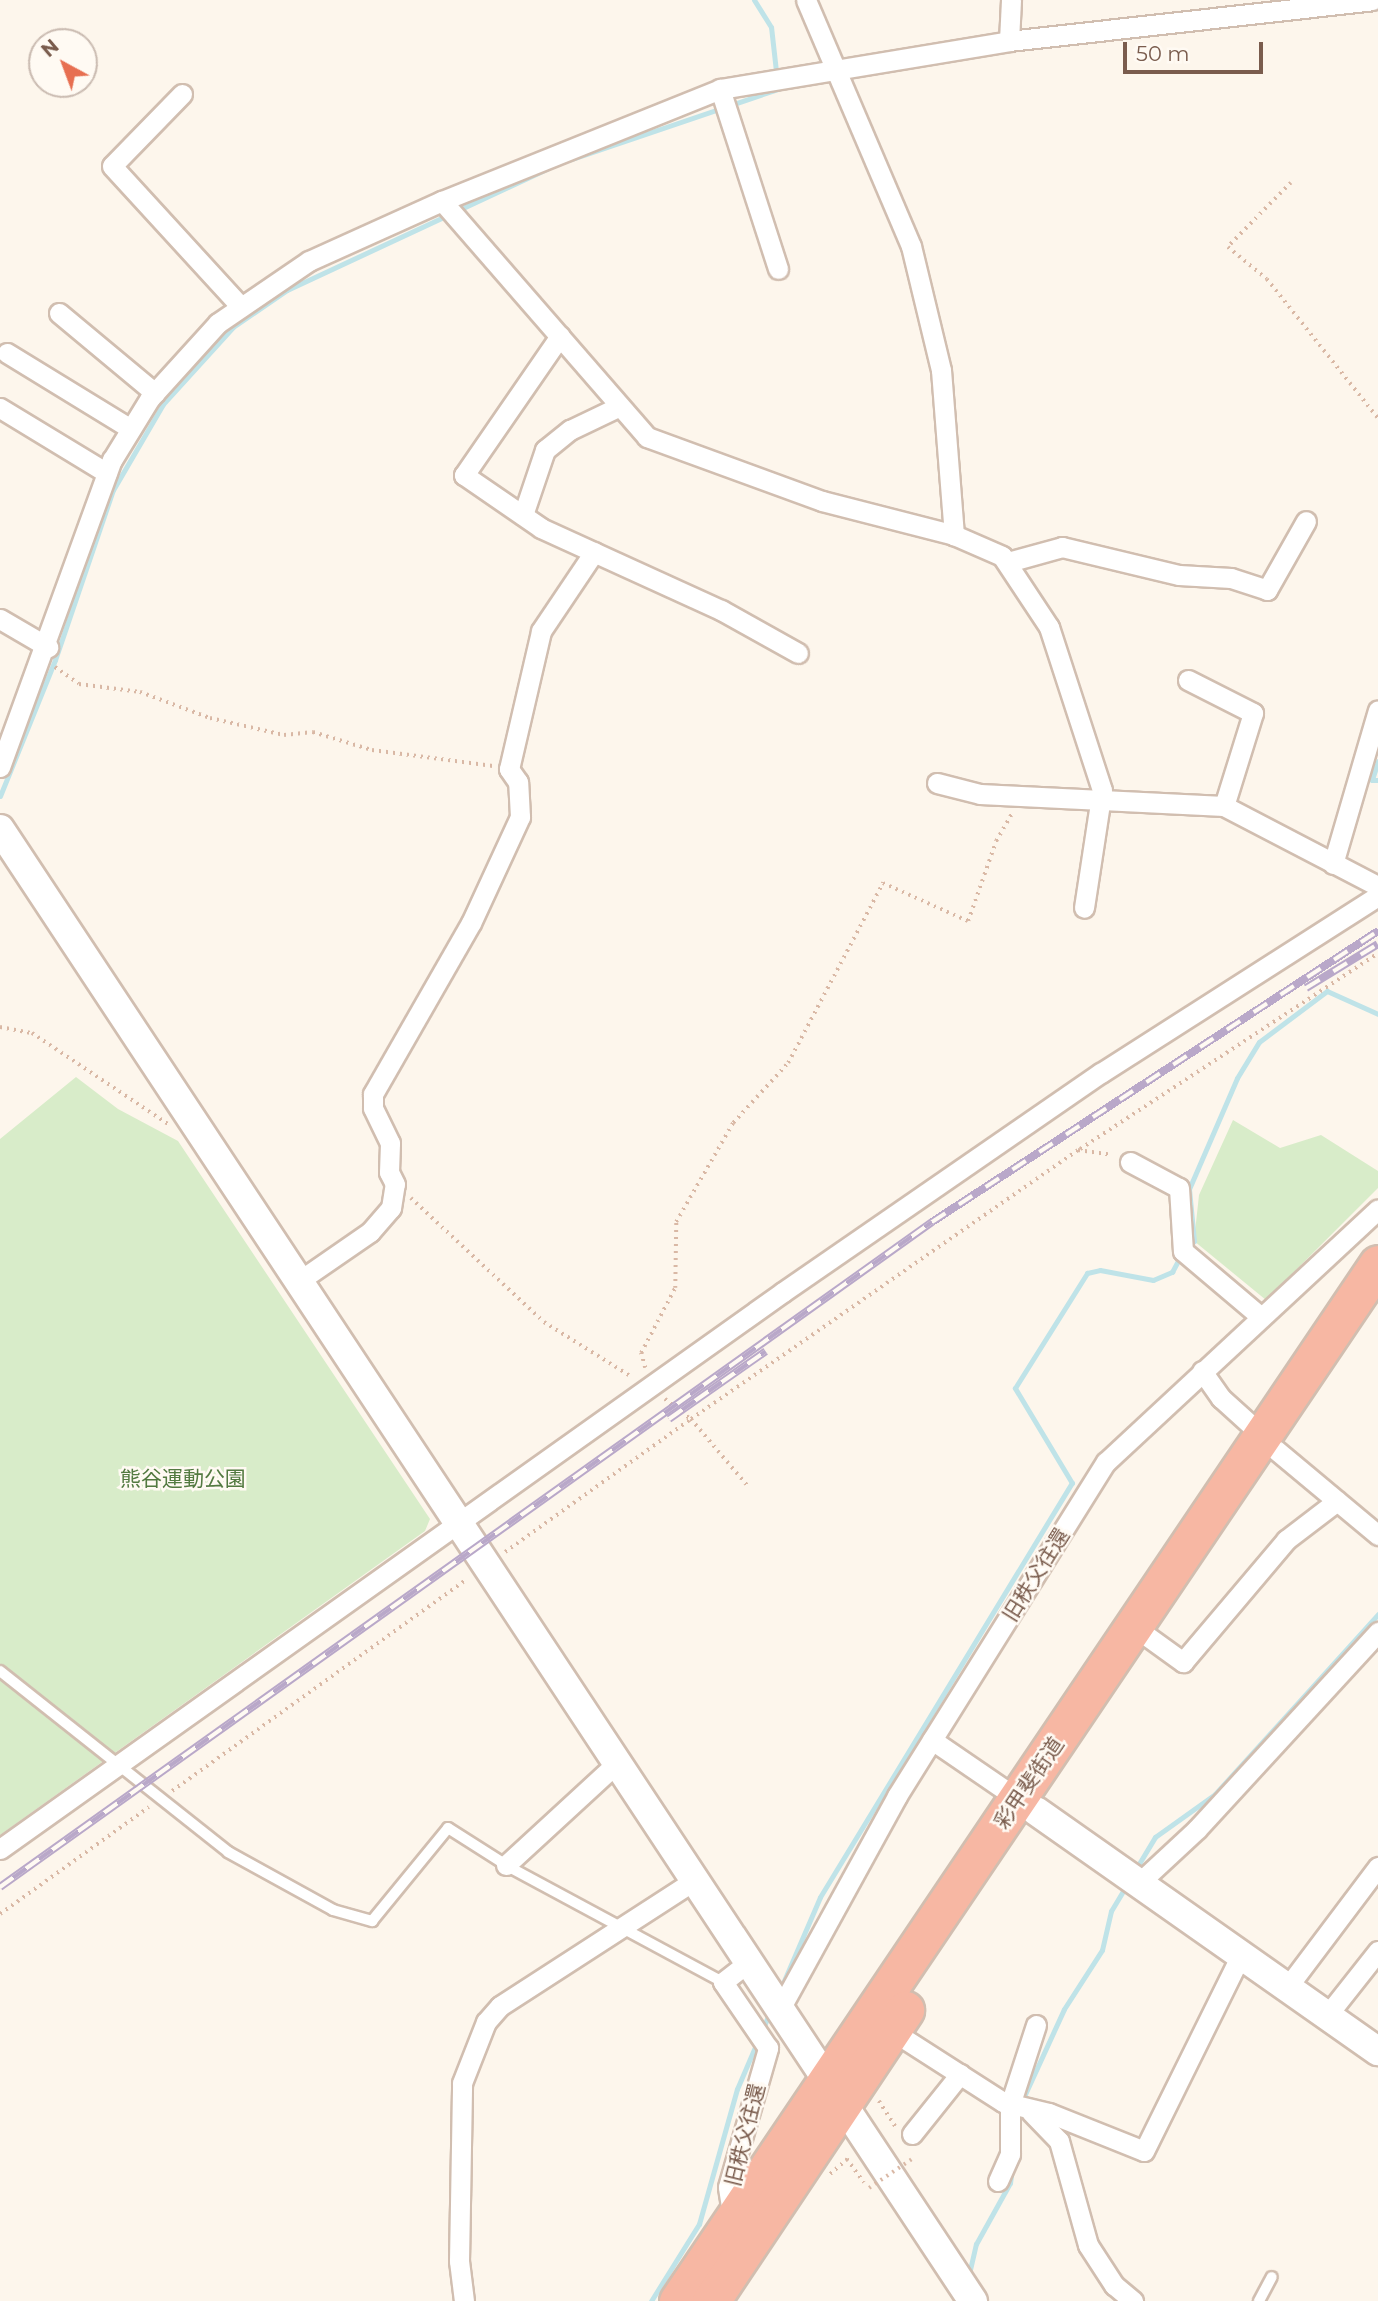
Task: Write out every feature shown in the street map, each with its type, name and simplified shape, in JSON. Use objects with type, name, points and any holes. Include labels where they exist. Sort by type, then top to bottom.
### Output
[{"type":"highway","name":"彩甲斐街道","points":[[711,2301],[836,2092],[1269,1442],[1378,1264]]},
{"type":"highway","name":"彩甲斐街道","points":[[1269,1442],[1378,1302]]},
{"type":"highway","name":"彩甲斐街道","points":[[678,2301],[836,2092]]},
{"type":"street","points":[[806,0],[838,66],[911,246],[941,370],[954,536]]},
{"type":"street","points":[[1009,41],[1011,0]]},
{"type":"street","points":[[1199,19],[1207,0]]},
{"type":"street","points":[[0,767],[45,653],[107,473],[131,429],[155,393],[218,323],[309,261],[443,201],[721,92],[763,81],[838,66],[1009,41],[1372,0]]},
{"type":"street","points":[[721,92],[778,269]]},
{"type":"street","points":[[182,94],[112,166],[241,307]]},
{"type":"street","points":[[443,201],[647,437],[821,501],[954,536],[1008,562],[1049,627],[1102,790],[1084,908]]},
{"type":"street","points":[[59,313],[155,393]]},
{"type":"street","points":[[560,336],[464,474],[523,515],[798,653]]},
{"type":"street","points":[[7,353],[131,429]]},
{"type":"street","points":[[523,515],[545,450],[570,430],[620,406]]},
{"type":"street","points":[[0,408],[107,473]]},
{"type":"street","points":[[1008,562],[1062,547],[1179,575],[1231,578],[1267,590],[1306,521]]},
{"type":"street","points":[[299,1281],[370,1232],[395,1197],[390,1143],[373,1108],[373,1094],[471,923],[520,817],[518,782],[509,769],[541,631],[594,552]]},
{"type":"street","points":[[0,619],[45,653]]},
{"type":"street","points":[[1188,680],[1253,713],[1224,806]]},
{"type":"street","points":[[1332,864],[1378,710]]},
{"type":"street","points":[[937,783],[980,794],[1224,806],[1378,886]]},
{"type":"street","points":[[0,829],[973,2301]]},
{"type":"street","points":[[0,1849],[650,1387],[1101,1073],[1378,896]]},
{"type":"street","points":[[1130,1162],[1179,1188],[1179,1234],[1189,1261],[1260,1317]]},
{"type":"street","name":"旧秩父往還","points":[[773,1999],[1106,1462],[1378,1209]]},
{"type":"street","points":[[1202,1371],[1221,1398],[1378,1535]]},
{"type":"street","points":[[1142,1632],[1183,1662],[1286,1540],[1337,1501]]},
{"type":"street","points":[[1140,1882],[1197,1829],[1378,1632]]},
{"type":"street","points":[[932,1740],[1289,1985],[1378,2051]]},
{"type":"street","points":[[506,1865],[617,1763]]},
{"type":"street","points":[[1289,1985],[1378,1867]]},
{"type":"street","points":[[464,2301],[459,2261],[462,2083],[486,2022],[500,2006],[695,1880]]},
{"type":"street","points":[[1329,2013],[1378,1951]]},
{"type":"street","points":[[881,2024],[1010,2105],[1031,2112],[1049,2113],[1144,2151],[1242,1953]]},
{"type":"street","points":[[723,1982],[749,1962]]},
{"type":"street","name":"旧秩父往還","points":[[723,1982],[768,2048],[728,2187],[734,2224]]},
{"type":"street","points":[[998,2181],[1010,2154],[1010,2105],[1036,2025]]},
{"type":"street","points":[[912,2134],[960,2074]]},
{"type":"street","points":[[1031,2112],[1059,2141],[1088,2245],[1114,2285],[1133,2301]]},
{"type":"lane","points":[[0,1671],[115,1766],[228,1852],[333,1910],[372,1921],[448,1828],[506,1865],[723,1982]]},
{"type":"lane","points":[[1258,2301],[1272,2277]]},
{"type":"path","points":[[1291,183],[1228,247],[1275,288],[1378,418]]},
{"type":"path","points":[[45,653],[79,684],[140,692],[210,718],[284,735],[313,732],[372,750],[509,769]]},
{"type":"path","points":[[650,1387],[641,1353],[675,1288],[676,1223],[733,1123],[788,1063],[883,883],[968,921],[996,841],[1023,796]]},
{"type":"path","points":[[0,1914],[691,1419],[1078,1150],[1378,953]]},
{"type":"path","points":[[0,1027],[32,1033],[164,1124],[198,1128]]},
{"type":"path","points":[[1078,1150],[1130,1162]]},
{"type":"path","points":[[395,1197],[414,1199],[544,1322],[650,1387],[691,1419],[747,1485]]},
{"type":"path","points":[[821,2182],[847,2159],[869,2188],[915,2157]]},
{"type":"green space","name":"熊谷運動公園","points":[[76,1077],[118,1109],[178,1141],[430,1519],[425,1531],[0,1835],[0,1139]]},
{"type":"green space","points":[[1233,1120],[1280,1148],[1321,1135],[1378,1171],[1378,1188],[1266,1300],[1194,1241],[1199,1195]]},
{"type":"waterway","points":[[569,160],[778,89],[771,27],[754,0]]},
{"type":"waterway","points":[[0,796],[55,660],[113,490],[163,404],[233,327],[287,290],[547,169]]},
{"type":"waterway","points":[[1378,761],[1372,780],[1378,780]]},
{"type":"waterway","points":[[1187,1248],[1194,1241],[1189,1189],[1237,1078],[1259,1042],[1327,991],[1378,1014]]},
{"type":"waterway","points":[[780,1990],[820,1897],[1072,1483],[1015,1388],[1087,1273],[1100,1270],[1153,1280],[1172,1272],[1181,1255]]},
{"type":"waterway","points":[[1134,1872],[1155,1837],[1215,1794],[1378,1614]]},
{"type":"waterway","points":[[1021,2103],[1064,2009],[1102,1950],[1111,1911],[1126,1886]]},
{"type":"waterway","points":[[762,2031],[770,2011]]},
{"type":"waterway","points":[[651,2301],[699,2224],[737,2089],[758,2040]]},
{"type":"waterway","points":[[969,2274],[976,2244],[1010,2183],[1012,2168]]},
{"type":"railway","points":[[0,1887],[932,1222],[1378,931]]},
{"type":"railway","points":[[1306,988],[1378,944]]},
{"type":"railway","points":[[669,1419],[766,1351]]}]
